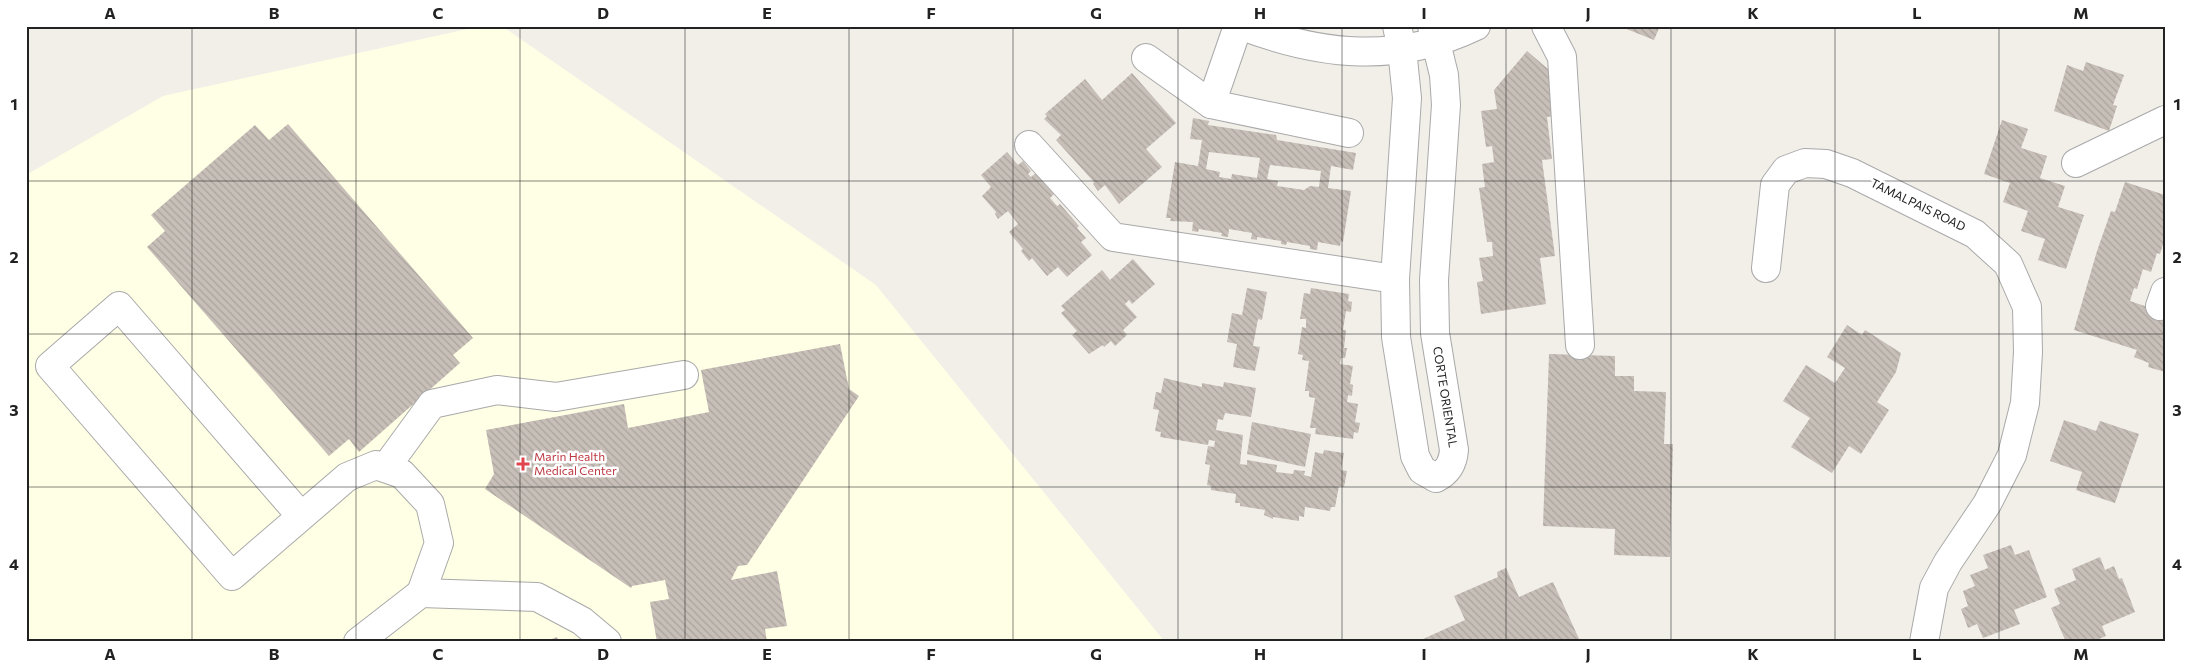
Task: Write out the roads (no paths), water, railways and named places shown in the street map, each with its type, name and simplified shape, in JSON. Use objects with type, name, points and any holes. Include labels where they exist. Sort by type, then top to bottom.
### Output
[{"type":"street","points":[[1211,104],[1238,26]]},
{"type":"street","points":[[1242,26],[1276,39],[1311,48],[1342,52],[1374,53],[1400,38],[1476,26]]},
{"type":"street","points":[[1546,26],[1562,57],[1580,345]]},
{"type":"street","name":"CORTE ORIENTAL","points":[[1400,38],[1407,98],[1395,279],[1396,337],[1415,456],[1422,470],[1436,478],[1452,465],[1454,450],[1436,333],[1434,280],[1446,104],[1444,74],[1434,34]]},
{"type":"street","points":[[1146,58],[1211,104],[1349,133]]},
{"type":"street","points":[[2076,163],[2165,120]]},
{"type":"street","points":[[1029,144],[1113,237],[1395,279]]},
{"type":"street","name":"TAMALPAIS ROAD","points":[[1766,268],[1775,186],[1786,170],[1805,163],[1826,164],[1852,173],[1975,234],[2008,264],[2027,307],[2025,403],[2012,455],[1987,504],[1948,562],[1934,588],[1924,642]]},
{"type":"street","points":[[302,516],[119,306],[50,366],[232,576],[302,516],[347,476],[376,464],[402,474],[430,504],[439,543],[421,593],[358,642]]},
{"type":"street","points":[[386,467],[432,404],[498,390],[556,396],[684,375]]},
{"type":"street","points":[[421,593],[537,597],[582,620],[607,642]]},
{"type":"place","name":"Marin Health Medical Center","points":[[523,464]]}]
